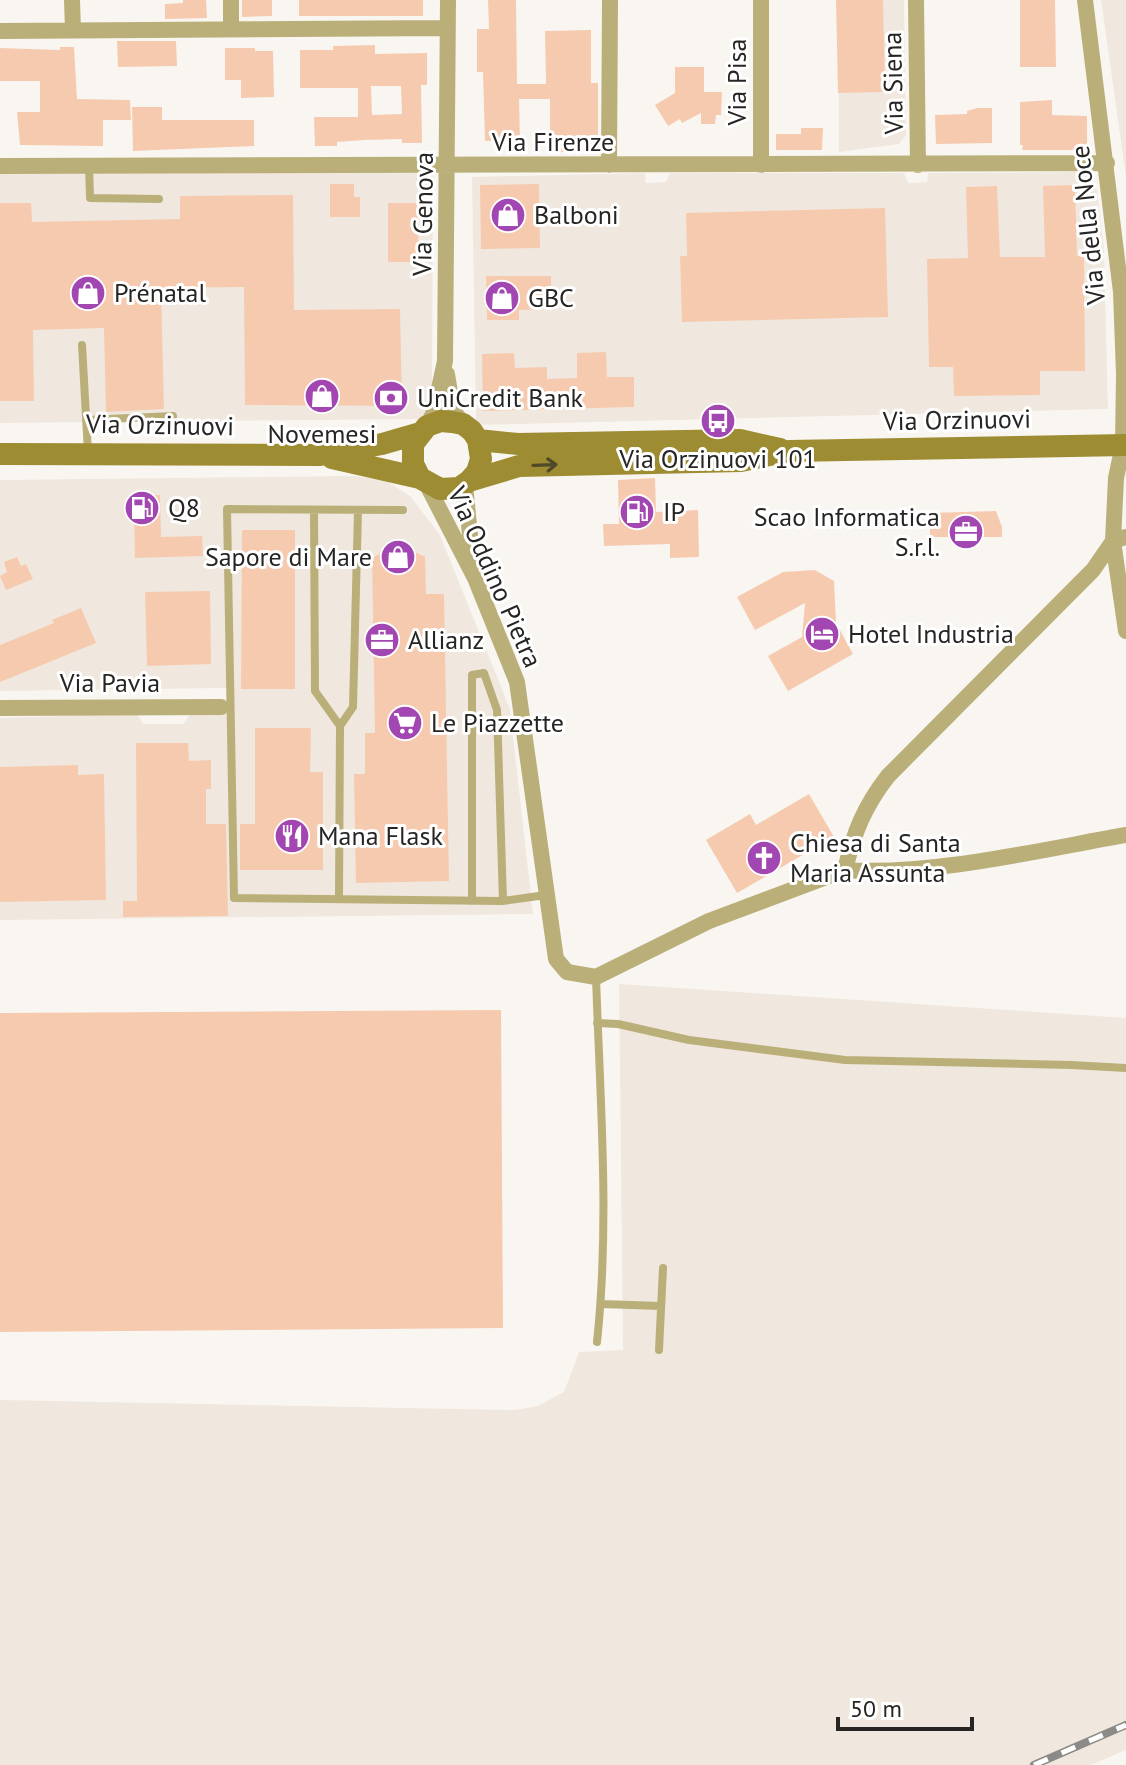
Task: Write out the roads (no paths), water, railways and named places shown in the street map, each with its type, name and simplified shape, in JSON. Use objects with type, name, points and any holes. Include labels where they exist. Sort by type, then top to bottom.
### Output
[{"type":"main road","name":"Via Orzinuovi","points":[[0,454],[320,455],[382,444],[441,421],[518,444],[740,440],[789,451]]},
{"type":"main road","points":[[423,481],[412,457],[413,444],[424,430]]},
{"type":"main road","points":[[467,483],[480,467],[481,451],[471,432]]},
{"type":"main road","name":"Via Orzinuovi","points":[[320,455],[447,490],[519,466],[741,461],[789,451],[1125,445]]},
{"type":"street","points":[[72,0],[73,30]]},
{"type":"street","points":[[231,0],[231,29]]},
{"type":"street","name":"Via Genova","points":[[424,430],[434,412],[445,361],[448,0]]},
{"type":"street","points":[[609,165],[610,0]]},
{"type":"street","name":"Via Pisa","points":[[761,0],[761,165]]},
{"type":"street","name":"Via Siena","points":[[916,0],[918,165]]},
{"type":"street","name":"Via della Noce","points":[[1085,0],[1121,292],[1125,445],[1116,478],[1114,523],[1120,539],[1126,631]]},
{"type":"street","points":[[0,31],[447,28]]},
{"type":"street","name":"Via Firenze","points":[[0,166],[1107,163]]},
{"type":"street","points":[[445,361],[453,410],[471,432]]},
{"type":"street","name":"Via Oddino Pietra","points":[[423,481],[475,578],[517,682],[556,959],[567,972],[596,977]]},
{"type":"street","points":[[467,483],[475,578]]},
{"type":"street","points":[[1114,523],[1126,505]]},
{"type":"street","points":[[845,870],[853,835],[863,813],[888,776],[1120,539]]},
{"type":"street","name":"Via Pavia","points":[[0,708],[221,707]]},
{"type":"street","points":[[596,977],[709,921],[845,870],[953,864],[1126,835]]},
{"type":"lane","points":[[89,165],[90,198],[159,199]]},
{"type":"lane","points":[[82,345],[89,452]]},
{"type":"lane","points":[[86,420],[173,416]]},
{"type":"lane","points":[[403,510],[227,509],[234,898],[503,901],[547,895]]},
{"type":"lane","points":[[314,510],[315,691],[340,726]]},
{"type":"lane","points":[[339,899],[340,726],[353,707],[358,510]]},
{"type":"lane","points":[[472,901],[472,675],[484,673],[497,710],[503,901]]},
{"type":"lane","points":[[596,977],[603,1179],[601,1304],[597,1342]]},
{"type":"lane","points":[[597,1023],[618,1024],[689,1040],[845,1060],[1126,1068]]},
{"type":"lane","points":[[659,1350],[663,1268]]},
{"type":"lane","points":[[601,1304],[661,1306]]},
{"type":"railway","points":[[1034,1765],[1126,1725]]},
{"type":"place","name":"Balboni","points":[[508,215]]},
{"type":"place","name":"Prénatal","points":[[88,293]]},
{"type":"place","name":"GBC","points":[[502,298]]},
{"type":"place","name":"Novemesi","points":[[322,396]]},
{"type":"place","name":"UniCredit Bank","points":[[391,398]]},
{"type":"place","name":"Via Orzinuovi 101","points":[[718,421]]},
{"type":"place","name":"Q8","points":[[142,508]]},
{"type":"place","name":"IP","points":[[637,512]]},
{"type":"place","name":"Scao Informatica S.r.l.","points":[[966,532]]},
{"type":"place","name":"Sapore di Mare","points":[[398,557]]},
{"type":"place","name":"Hotel Industria","points":[[822,634]]},
{"type":"place","name":"Allianz","points":[[382,640]]},
{"type":"place","name":"Le Piazzette","points":[[405,723]]},
{"type":"place","name":"Mana Flask","points":[[292,836]]},
{"type":"place","name":"Chiesa di Santa Maria Assunta","points":[[764,858]]}]
